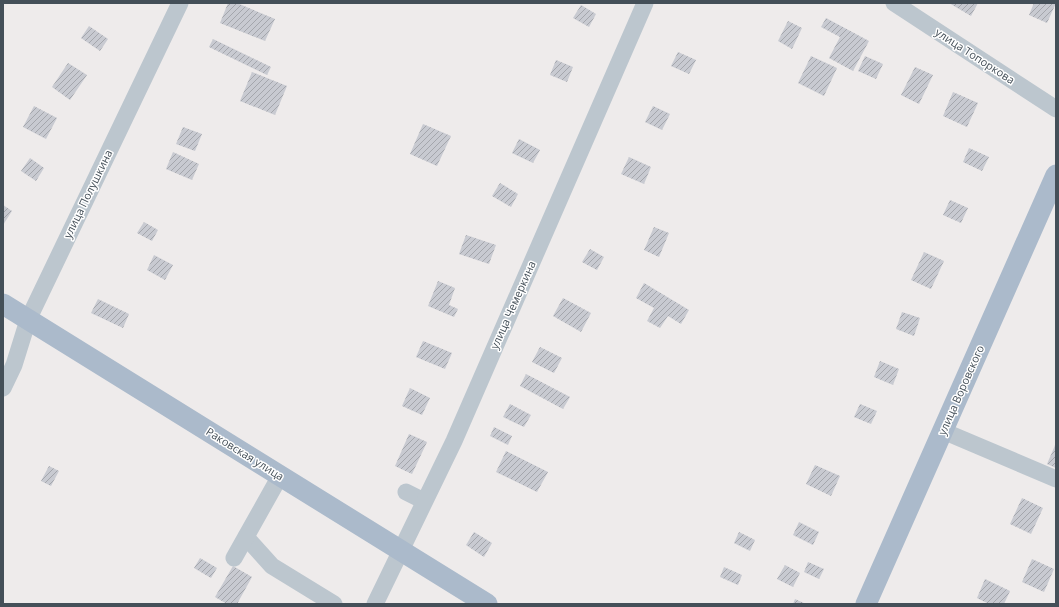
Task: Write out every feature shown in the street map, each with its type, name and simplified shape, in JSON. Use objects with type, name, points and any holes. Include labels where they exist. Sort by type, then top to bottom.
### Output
[{"type":"main road","name":"улица Воровского","points":[[866,604],[1056,175]]},
{"type":"main road","name":"Раковская улица","points":[[3,304],[487,604]]},
{"type":"street","name":"улица Полушкина","points":[[3,388],[14,365],[28,320],[180,3]]},
{"type":"street","name":"улица Чемеркина","points":[[375,604],[454,441],[645,3]]},
{"type":"street","name":"улица Топоркова","points":[[894,3],[1056,109]]},
{"type":"street","points":[[943,431],[1056,479]]},
{"type":"street","points":[[234,558],[280,476]]},
{"type":"street","points":[[406,492],[424,501]]},
{"type":"street","points":[[246,537],[272,566],[334,604]]},
{"type":"building","points":[[228,3],[237,3],[275,19],[265,41],[220,23]]},
{"type":"building","points":[[949,3],[978,3],[971,16]]},
{"type":"building","points":[[1034,3],[1056,3],[1047,23],[1029,15]]},
{"type":"building","points":[[581,5],[596,14],[589,27],[573,18]]},
{"type":"building","points":[[826,18],[869,41],[853,71],[829,58],[840,37],[821,27]]},
{"type":"building","points":[[788,21],[802,28],[792,49],[778,41]]},
{"type":"building","points":[[89,26],[108,39],[100,51],[81,38]]},
{"type":"building","points":[[213,39],[271,67],[267,75],[209,47]]},
{"type":"building","points":[[678,52],[696,60],[689,74],[671,66]]},
{"type":"building","points":[[811,56],[837,68],[824,96],[798,83]]},
{"type":"building","points":[[865,56],[883,64],[876,79],[858,71]]},
{"type":"building","points":[[556,60],[573,67],[567,82],[550,75]]},
{"type":"building","points":[[68,63],[87,75],[70,100],[52,87]]},
{"type":"building","points":[[915,67],[933,75],[919,104],[901,95]]},
{"type":"building","points":[[252,72],[287,86],[275,115],[240,101]]},
{"type":"building","points":[[953,92],[978,103],[967,127],[943,116]]},
{"type":"building","points":[[34,106],[57,118],[46,139],[23,127]]},
{"type":"building","points":[[653,106],[670,114],[662,130],[645,122]]},
{"type":"building","points":[[423,124],[451,136],[437,166],[410,154]]},
{"type":"building","points":[[183,127],[202,134],[195,151],[176,144]]},
{"type":"building","points":[[519,139],[540,150],[533,163],[512,153]]},
{"type":"building","points":[[969,148],[989,157],[982,171],[963,162]]},
{"type":"building","points":[[173,152],[199,164],[192,180],[166,169]]},
{"type":"building","points":[[629,157],[651,167],[644,184],[621,174]]},
{"type":"building","points":[[30,158],[44,168],[36,181],[21,171]]},
{"type":"building","points":[[500,183],[518,194],[511,207],[492,196]]},
{"type":"building","points":[[950,200],[968,208],[961,223],[943,215]]},
{"type":"building","points":[[3,205],[12,211],[3,225]]},
{"type":"building","points":[[144,222],[158,230],[152,241],[137,233]]},
{"type":"building","points":[[654,227],[669,233],[659,257],[644,250]]},
{"type":"building","points":[[466,235],[496,245],[489,264],[459,254]]},
{"type":"building","points":[[590,249],[604,257],[597,270],[582,262]]},
{"type":"building","points":[[924,252],[944,261],[931,289],[911,280]]},
{"type":"building","points":[[154,255],[173,265],[165,280],[147,270]]},
{"type":"building","points":[[438,281],[455,288],[449,305],[458,309],[454,317],[428,306]]},
{"type":"building","points":[[644,283],[689,310],[681,324],[668,316],[660,328],[647,321],[654,308],[636,298]]},
{"type":"building","points":[[563,298],[591,313],[581,332],[553,316]]},
{"type":"building","points":[[98,299],[129,314],[123,328],[91,313]]},
{"type":"building","points":[[902,312],[920,318],[914,336],[896,329]]},
{"type":"building","points":[[423,341],[452,353],[445,369],[416,357]]},
{"type":"building","points":[[540,347],[562,358],[554,373],[532,362]]},
{"type":"building","points":[[880,361],[899,369],[893,385],[874,377]]},
{"type":"building","points":[[526,374],[570,397],[563,409],[520,386]]},
{"type":"building","points":[[410,388],[430,398],[422,415],[402,406]]},
{"type":"building","points":[[510,404],[531,415],[524,427],[503,417]]},
{"type":"building","points":[[860,404],[877,411],[871,424],[854,417]]},
{"type":"building","points":[[494,427],[512,436],[508,445],[490,436]]},
{"type":"building","points":[[409,434],[427,442],[412,474],[395,466]]},
{"type":"building","points":[[1056,443],[1056,468],[1047,464]]},
{"type":"building","points":[[506,451],[548,472],[537,492],[496,472]]},
{"type":"building","points":[[815,465],[840,476],[831,496],[806,484]]},
{"type":"building","points":[[49,466],[59,471],[51,486],[41,481]]},
{"type":"building","points":[[1022,498],[1043,508],[1031,534],[1010,524]]},
{"type":"building","points":[[799,522],[819,532],[813,545],[793,535]]},
{"type":"building","points":[[474,532],[492,543],[484,557],[466,545]]},
{"type":"building","points":[[739,532],[755,540],[750,551],[734,543]]},
{"type":"building","points":[[200,558],[217,568],[211,578],[194,568]]},
{"type":"building","points":[[1032,559],[1054,569],[1044,592],[1022,582]]},
{"type":"building","points":[[808,562],[824,569],[819,579],[804,572]]},
{"type":"building","points":[[785,565],[800,573],[793,587],[777,579]]},
{"type":"building","points":[[233,566],[252,577],[237,604],[227,604],[215,597]]},
{"type":"building","points":[[724,567],[742,575],[738,585],[720,577]]},
{"type":"building","points":[[985,579],[1010,591],[1004,604],[989,604],[977,598]]},
{"type":"building","points":[[795,599],[806,604],[793,604]]}]
